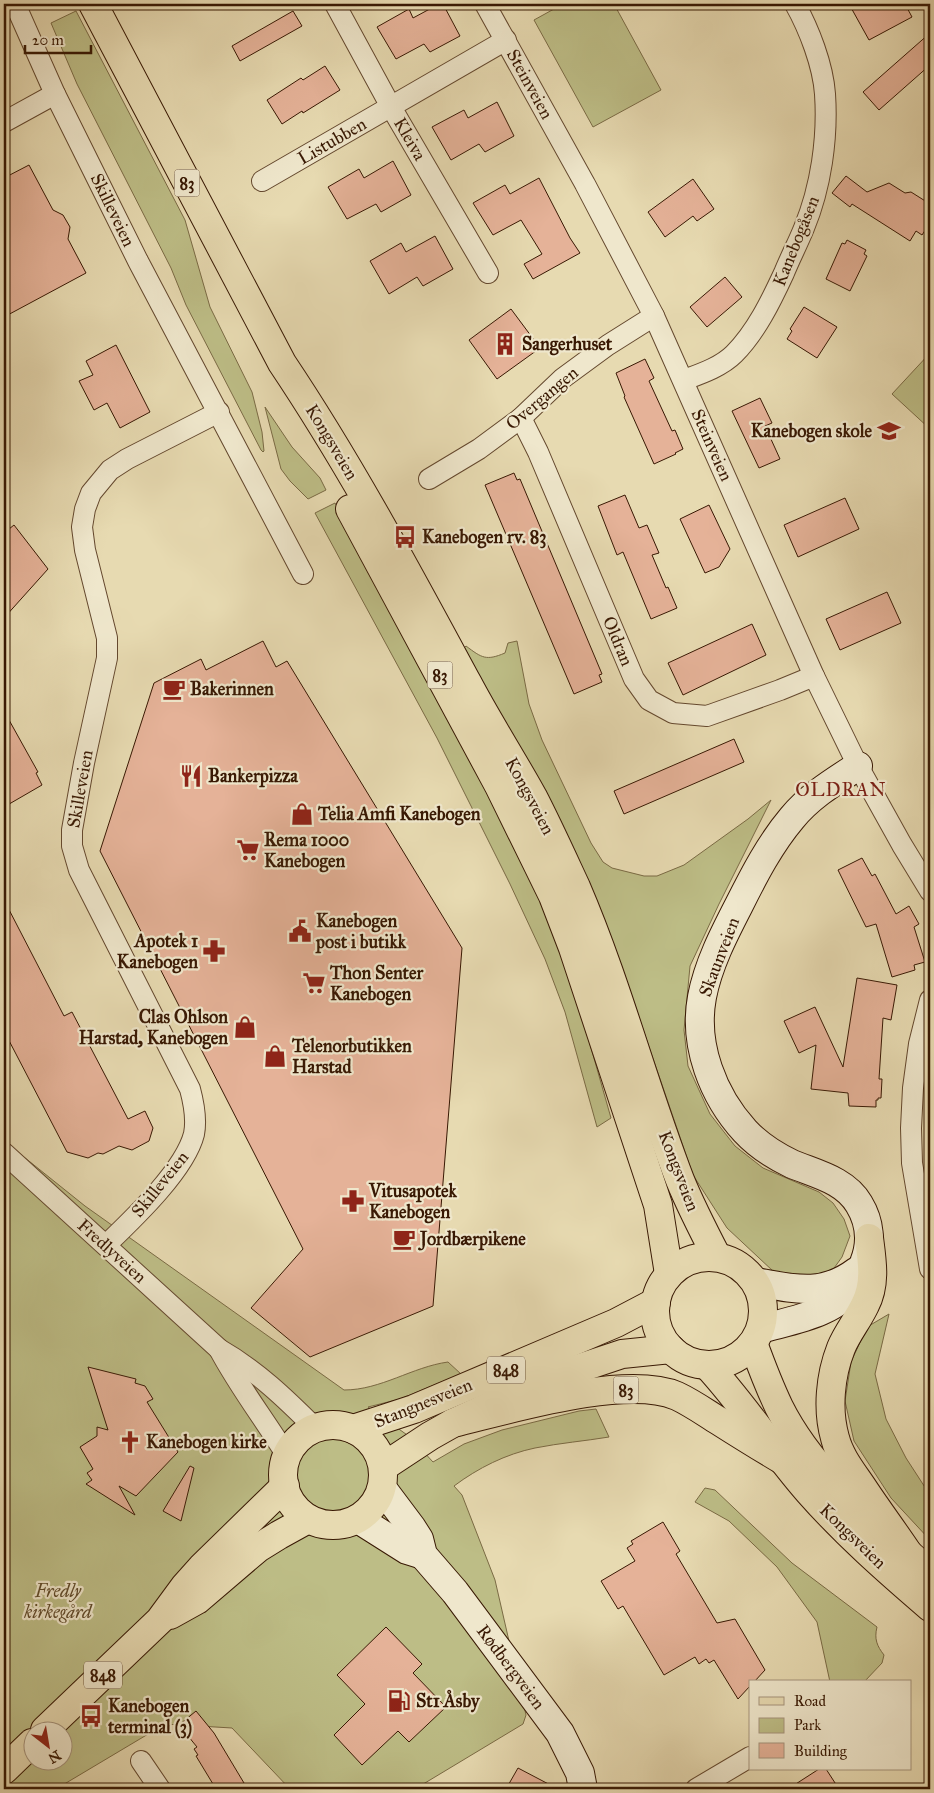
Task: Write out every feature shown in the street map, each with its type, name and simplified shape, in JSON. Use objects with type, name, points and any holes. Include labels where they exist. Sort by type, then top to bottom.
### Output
[{"type":"main road","name":"Kongsveien","points":[[93,4],[282,363],[316,414],[384,530],[480,706],[532,796],[553,838],[576,888],[598,944],[680,1180],[717,1257]]},
{"type":"main road","name":"Kongsveien","points":[[282,363],[304,418],[342,495],[499,786],[553,896],[573,948],[658,1205],[669,1274]]},
{"type":"main road","points":[[869,1238],[873,1266],[872,1283],[866,1303],[841,1348],[834,1370],[831,1392],[832,1416],[835,1438],[844,1461],[908,1553]]},
{"type":"main road","points":[[701,1257],[717,1257],[726,1259],[743,1268],[756,1282],[764,1305],[763,1321],[757,1336],[747,1350],[733,1360],[707,1365],[688,1361],[664,1342],[656,1322],[656,1302],[663,1282],[669,1274],[686,1262],[701,1257]]},
{"type":"main road","name":"Stangnesveien","points":[[353,1429],[414,1409],[616,1323],[656,1302]]},
{"type":"main road","name":"Kongsveien","points":[[757,1336],[780,1408],[800,1440],[839,1489],[887,1536],[930,1573]]},
{"type":"main road","name":"Stangnesveien","points":[[382,1478],[430,1436],[453,1423],[512,1396],[601,1360],[622,1354],[671,1349]]},
{"type":"main road","name":"Kongsveien","points":[[707,1365],[730,1390],[784,1462],[836,1522],[930,1607]]},
{"type":"main road","name":"83","points":[[453,1423],[577,1394],[638,1390],[661,1391],[677,1396],[784,1462]]},
{"type":"main road","name":"Stangnesveien","points":[[316,1428],[341,1426],[353,1429],[373,1444],[379,1455],[382,1478],[373,1506],[358,1519]]},
{"type":"main road","points":[[316,1428],[299,1439],[287,1456],[283,1476],[293,1505],[308,1519],[328,1525],[348,1523],[358,1519]]},
{"type":"main road","name":"848","points":[[55,1720],[160,1620],[185,1586],[202,1567],[285,1486]]},
{"type":"main road","name":"848","points":[[160,1620],[197,1600],[258,1548],[279,1534],[308,1519]]},
{"type":"main road","points":[[4,1770],[22,1753]]},
{"type":"street","name":"Skilleveien","points":[[14,4],[55,94],[138,261],[303,574]]},
{"type":"street","name":"Kleiva","points":[[335,4],[391,107],[488,273]]},
{"type":"street","name":"Steinveien","points":[[485,4],[585,184],[654,316],[814,676],[858,766],[930,891]]},
{"type":"street","name":"Kanebogåsen","points":[[684,380],[705,372],[733,355],[752,331],[774,296],[805,227],[818,185],[825,132],[825,92],[809,30],[795,4]]},
{"type":"street","name":"Listubben","points":[[262,181],[506,40]]},
{"type":"street","points":[[4,122],[55,94]]},
{"type":"street","name":"Overgangen","points":[[430,479],[479,449],[521,418],[563,378],[608,345],[654,316]]},
{"type":"street","name":"Skilleveien","points":[[106,1245],[142,1209],[183,1159],[190,1148],[196,1112],[190,1089],[79,870],[72,846],[72,830],[84,763],[107,658],[107,638],[84,550],[82,527],[85,509],[91,492],[110,470],[127,458],[219,412]]},
{"type":"street","name":"Oldran","points":[[521,418],[538,452],[634,678],[649,700],[673,713],[706,716],[814,676]]},
{"type":"street","name":"Skaunveien","points":[[757,1336],[828,1308],[844,1297],[855,1284],[868,1253],[868,1227],[864,1213],[849,1191],[774,1154],[752,1138],[733,1116],[719,1093],[705,1059],[701,1036],[700,1013],[702,996],[725,933],[754,874],[770,847],[793,816],[816,795],[858,766]]},
{"type":"street","points":[[930,1000],[919,1044],[913,1088],[911,1128],[912,1163],[930,1269]]},
{"type":"street","name":"Fredlyveien","points":[[4,1153],[219,1350],[240,1361],[260,1377],[316,1428]]},
{"type":"street","points":[[756,1282],[799,1290],[820,1289],[849,1278],[862,1267]]},
{"type":"street","name":"Fredlyveien","points":[[219,1350],[287,1456]]},
{"type":"street","name":"Rødbergveien","points":[[382,1478],[419,1539],[423,1555],[455,1592],[560,1733],[580,1773],[583,1789]]},
{"type":"street","name":"Rødbergveien","points":[[358,1519],[407,1550],[423,1555]]},
{"type":"street","points":[[696,1789],[749,1758]]},
{"type":"street","points":[[140,1761],[160,1789]]},
{"type":"green space","points":[[563,4],[614,4],[661,90],[593,127],[534,20]]},
{"type":"green space","points":[[76,11],[185,220],[210,307],[252,392],[262,432],[263,452],[186,305],[171,268],[77,84],[51,23]]},
{"type":"green space","points":[[930,353],[930,429],[892,394]]},
{"type":"green space","points":[[265,407],[292,447],[320,478],[326,490],[308,499],[281,469]]},
{"type":"green space","points":[[335,503],[456,726],[544,901],[578,1002],[611,1118],[597,1127],[565,1012],[545,959],[437,738],[315,513]]},
{"type":"green space","points":[[517,641],[529,704],[542,740],[591,843],[603,862],[612,868],[644,876],[657,876],[684,865],[771,800],[690,966],[684,1030],[688,1066],[710,1114],[735,1146],[763,1168],[819,1192],[833,1203],[844,1219],[850,1236],[842,1257],[832,1271],[810,1277],[774,1272],[727,1228],[693,1175],[623,971],[588,879],[463,649],[466,646],[480,656],[493,657],[505,653],[508,643]]},
{"type":"green space","name":"Fredly kirkegård","points":[[4,1141],[85,1206],[344,1390],[371,1386],[422,1368],[448,1362],[461,1374],[400,1399],[368,1407],[410,1437],[433,1462],[464,1444],[502,1430],[579,1411],[596,1409],[609,1437],[544,1446],[513,1454],[473,1473],[454,1486],[462,1495],[495,1580],[526,1715],[523,1724],[415,1789],[290,1789],[232,1728],[165,1724],[56,1789],[4,1789]]},
{"type":"green space","points":[[889,1314],[875,1374],[886,1419],[906,1458],[930,1495],[930,1540],[891,1498],[854,1441],[845,1401],[851,1362],[867,1327]]},
{"type":"green space","points":[[705,1488],[715,1490],[792,1563],[877,1627],[877,1642],[884,1655],[882,1663],[866,1680],[830,1680],[817,1622],[777,1567],[729,1521],[695,1502]]},
{"type":"building","points":[[439,4],[443,4],[460,36],[430,52],[424,44],[396,59],[377,27],[409,9],[413,18]]},
{"type":"building","points":[[849,4],[905,4],[912,17],[869,40]]},
{"type":"building","points":[[293,11],[302,26],[240,61],[232,46]]},
{"type":"building","points":[[930,33],[930,65],[879,110],[863,92]]},
{"type":"building","points":[[325,66],[340,90],[282,124],[267,100],[301,78],[303,80]]},
{"type":"building","points":[[497,102],[514,136],[485,152],[479,144],[451,160],[432,127],[464,110],[468,118]]},
{"type":"building","points":[[393,161],[411,195],[381,212],[376,204],[347,219],[328,187],[359,169],[364,178]]},
{"type":"building","points":[[29,165],[53,210],[63,215],[70,227],[68,239],[86,273],[4,317],[4,178]]},
{"type":"building","points":[[846,176],[867,192],[889,183],[905,193],[911,192],[930,204],[930,223],[922,235],[916,231],[910,241],[852,204],[850,207],[832,193]]},
{"type":"building","points":[[539,178],[570,238],[580,253],[533,279],[524,264],[542,254],[521,220],[493,235],[473,203],[505,185],[510,194]]},
{"type":"building","points":[[693,179],[714,209],[697,221],[693,216],[665,237],[648,212]]},
{"type":"building","points":[[435,236],[453,269],[423,286],[417,277],[389,294],[370,261],[401,243],[406,252]]},
{"type":"building","points":[[847,240],[866,250],[864,254],[867,256],[850,291],[826,279],[842,243],[845,244]]},
{"type":"building","points":[[725,277],[742,297],[707,327],[690,307]]},
{"type":"building","points":[[804,307],[837,327],[817,358],[787,339],[792,331],[790,329]]},
{"type":"building","name":"Sangerhuset","points":[[511,309],[540,348],[497,379],[469,340]]},
{"type":"building","points":[[116,345],[150,412],[120,428],[107,403],[94,410],[79,381],[93,375],[86,361]]},
{"type":"building","points":[[645,359],[654,378],[649,381],[672,431],[675,430],[683,449],[654,464],[624,397],[616,373]]},
{"type":"building","points":[[760,398],[772,423],[765,426],[780,459],[759,468],[732,411]]},
{"type":"building","points":[[514,473],[517,480],[520,479],[602,674],[599,675],[602,682],[574,694],[485,485]]},
{"type":"building","points":[[625,495],[639,528],[647,525],[659,553],[652,555],[677,608],[651,619],[623,552],[617,555],[598,506]]},
{"type":"building","points":[[845,498],[859,529],[798,557],[784,525]]},
{"type":"building","points":[[709,505],[730,549],[719,567],[705,573],[680,519]]},
{"type":"building","points":[[14,525],[48,569],[4,618],[4,533]]},
{"type":"building","points":[[887,592],[901,623],[840,650],[826,619]]},
{"type":"building","points":[[752,624],[766,655],[683,695],[668,663]]},
{"type":"building","name":"Thon Senter Kanebogen","points":[[263,641],[276,667],[287,661],[462,948],[433,1306],[310,1357],[251,1308],[303,1249],[100,851],[154,683],[201,659],[206,670]]},
{"type":"building","points":[[4,711],[38,772],[36,773],[42,785],[4,807]]},
{"type":"building","points":[[734,739],[744,762],[624,814],[614,791]]},
{"type":"building","points":[[862,858],[872,876],[875,874],[896,914],[909,906],[919,924],[914,927],[925,962],[914,965],[915,970],[892,977],[876,924],[866,927],[838,870]]},
{"type":"building","points":[[4,900],[64,1016],[72,1012],[128,1119],[145,1111],[153,1128],[149,1141],[132,1150],[119,1146],[103,1154],[98,1153],[88,1158],[67,1152],[4,1031]]},
{"type":"building","points":[[857,978],[897,985],[891,1020],[883,1018],[879,1079],[882,1079],[881,1098],[876,1100],[876,1107],[849,1106],[848,1093],[811,1089],[816,1045],[799,1053],[784,1021],[815,1007],[843,1067]]},
{"type":"building","name":"Kanebogen kirke","points":[[88,1367],[136,1379],[135,1383],[145,1386],[153,1399],[147,1402],[178,1452],[136,1496],[119,1486],[135,1515],[86,1484],[92,1480],[87,1473],[93,1469],[80,1447],[97,1436],[97,1427],[108,1430]]},
{"type":"building","points":[[190,1466],[194,1468],[181,1521],[163,1511]]},
{"type":"building","points":[[663,1522],[680,1551],[676,1554],[717,1623],[735,1619],[765,1670],[756,1680],[749,1680],[749,1687],[738,1699],[714,1660],[709,1663],[706,1659],[699,1664],[695,1657],[664,1675],[623,1606],[618,1609],[601,1581],[635,1561],[627,1548],[633,1544],[631,1541]]},
{"type":"building","points":[[386,1627],[422,1664],[413,1673],[446,1707],[409,1742],[398,1731],[362,1765],[334,1735],[365,1704],[337,1675]]},
{"type":"building","points":[[196,1711],[214,1733],[244,1783],[234,1789],[216,1789],[196,1756],[198,1755],[194,1749],[197,1747],[179,1725]]},
{"type":"building","points":[[518,1768],[558,1789],[506,1789]]},
{"type":"building","points":[[817,1770],[827,1770],[839,1789],[788,1789]]},
{"type":"place","name":"Sangerhuset","points":[[505,344]]},
{"type":"place","name":"Kanebogen skole","points":[[889,431]]},
{"type":"place","name":"Kanebogen rv. 83","points":[[405,537]]},
{"type":"place","name":"Bakerinnen","points":[[174,689]]},
{"type":"place","name":"Bankerpizza","points":[[191,776]]},
{"type":"place","name":"Telia Amfi Kanebogen","points":[[302,814]]},
{"type":"place","name":"Rema 1000 Kanebogen","points":[[248,850]]},
{"type":"place","name":"Kanebogen post i butikk","points":[[300,931]]},
{"type":"place","name":"Apotek 1 Kanebogen","points":[[214,951]]},
{"type":"place","name":"Thon Senter Kanebogen","points":[[314,983]]},
{"type":"place","name":"Clas Ohlson Harstad, Kanebogen","points":[[245,1027]]},
{"type":"place","name":"Telenorbutikken Harstad","points":[[275,1056]]},
{"type":"place","name":"Vitusapotek Kanebogen","points":[[353,1201]]},
{"type":"place","name":"Jordbærpikene","points":[[404,1239]]},
{"type":"place","name":"Kanebogen kirke","points":[[130,1442]]},
{"type":"place","name":"St1 Åsby","points":[[399,1701]]},
{"type":"place","name":"Kanebogen terminal (3)","points":[[91,1716]]},
{"type":"district","name":"OLDRAN","points":[[841,789]]}]
